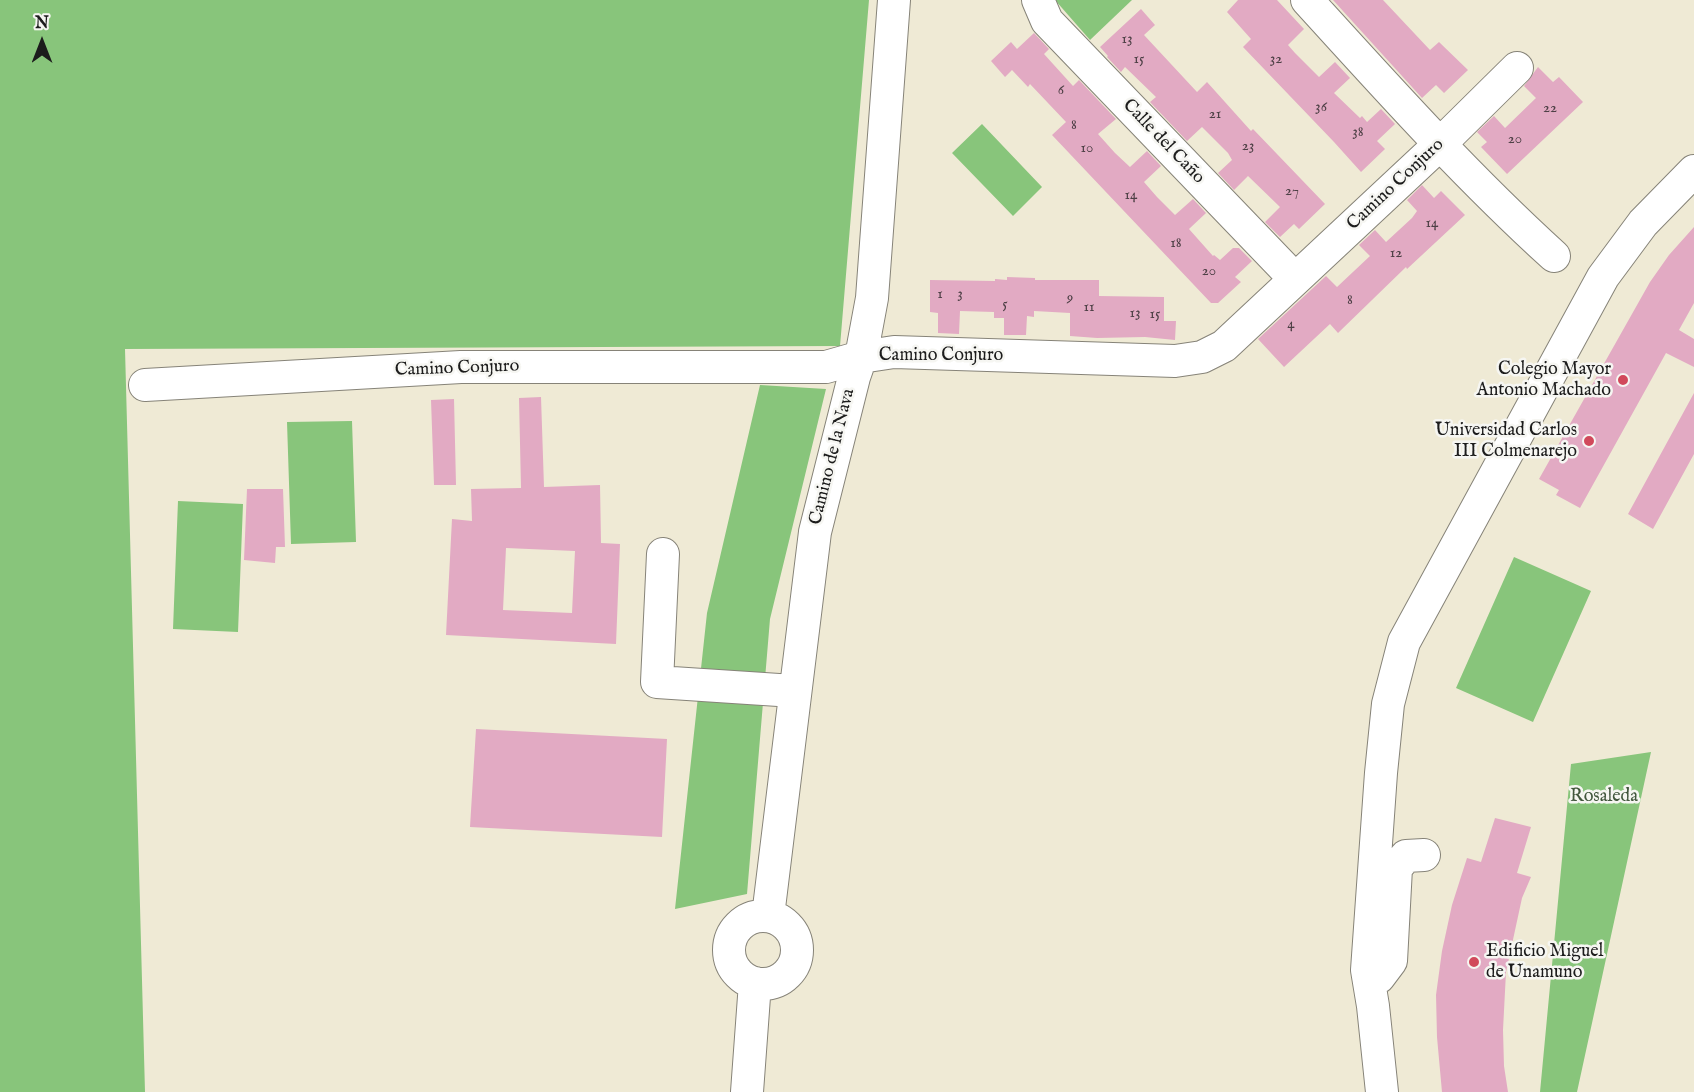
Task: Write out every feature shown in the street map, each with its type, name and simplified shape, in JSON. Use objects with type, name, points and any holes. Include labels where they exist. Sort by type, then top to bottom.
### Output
[{"type":"street","name":"Camino de la Nava","points":[[768,916],[815,532],[854,376],[861,357],[872,298],[894,0]]},
{"type":"street","name":"Calle del Caño","points":[[1038,0],[1047,21],[1295,279]]},
{"type":"street","points":[[1307,0],[1439,145],[1499,206],[1554,256]]},
{"type":"street","name":"Camino Conjuro","points":[[145,385],[461,367],[826,368],[861,357],[894,352],[1175,361],[1202,357],[1224,346],[1518,68]]},
{"type":"street","points":[[1382,1092],[1367,970],[1388,704],[1404,642],[1603,277],[1643,223],[1694,171]]},
{"type":"street","points":[[663,554],[657,682],[794,691]]},
{"type":"street","points":[[1367,970],[1379,977],[1390,961],[1395,868],[1406,856],[1424,855]]},
{"type":"street","points":[[755,916],[768,916],[781,920],[791,930],[797,942],[797,956],[792,969],[782,979],[769,984],[755,983],[743,978],[734,968],[729,956],[729,942],[734,930],[743,921],[755,916]]},
{"type":"street","points":[[747,1092],[755,983]]},
{"type":"green space","points":[[0,0],[869,0],[840,346],[125,349],[145,1092],[0,1092]]},
{"type":"green space","points":[[1055,0],[1132,0],[1090,40]]},
{"type":"green space","points":[[982,124],[1042,187],[1013,216],[952,153]]},
{"type":"green space","points":[[760,385],[826,389],[770,619],[747,894],[675,909],[707,613]]},
{"type":"green space","points":[[352,421],[356,542],[291,544],[287,422]]},
{"type":"green space","points":[[178,501],[243,504],[238,632],[173,629]]},
{"type":"green space","points":[[1514,557],[1591,591],[1533,722],[1456,688]]},
{"type":"green space","name":"Rosaleda","points":[[1651,752],[1577,1092],[1540,1092],[1571,764]]},
{"type":"building","points":[[1238,0],[1277,0],[1304,29],[1288,45],[1295,53],[1319,77],[1335,62],[1350,78],[1334,93],[1367,122],[1381,109],[1395,124],[1377,141],[1385,149],[1361,172],[1243,47],[1251,39],[1227,12]]},
{"type":"building","points":[[1333,0],[1383,0],[1430,50],[1439,42],[1468,70],[1444,93],[1436,85],[1422,98]]},
{"type":"building","points":[[1141,9],[1155,25],[1144,35],[1197,92],[1207,82],[1251,131],[1253,129],[1325,204],[1299,229],[1294,224],[1280,237],[1265,222],[1280,207],[1248,176],[1234,190],[1218,173],[1232,160],[1228,153],[1202,127],[1187,141],[1150,102],[1156,97],[1125,67],[1121,72],[1107,57],[1100,47]]},
{"type":"building","points":[[1034,33],[1049,49],[1044,54],[1073,86],[1079,80],[1116,119],[1098,134],[1115,153],[1130,167],[1147,151],[1161,166],[1144,182],[1157,197],[1175,215],[1193,199],[1206,213],[1189,229],[1213,256],[1220,260],[1233,248],[1239,248],[1252,261],[1235,277],[1241,282],[1218,303],[1211,303],[1052,135],[1066,122],[1030,84],[1028,87],[1012,70],[1005,77],[991,61],[1011,42],[1017,49]]},
{"type":"building","points":[[1538,67],[1553,82],[1559,77],[1583,102],[1507,174],[1481,147],[1487,142],[1477,132],[1494,116],[1505,128],[1536,98],[1524,86]]},
{"type":"building","points":[[1422,185],[1434,198],[1441,191],[1465,215],[1407,269],[1406,267],[1338,333],[1330,324],[1284,367],[1258,339],[1326,276],[1337,287],[1370,256],[1359,245],[1375,230],[1386,242],[1412,218],[1417,211],[1407,200]]},
{"type":"building","name":"Colegio Mayor Antonio Machado","points":[[1694,227],[1694,303],[1679,330],[1694,339],[1694,367],[1666,353],[1580,508],[1556,495],[1559,490],[1539,479],[1650,282],[1669,255]]},
{"type":"building","points":[[1007,277],[1035,278],[1035,280],[1099,280],[1099,296],[1164,297],[1164,321],[1176,321],[1175,340],[1145,337],[1070,336],[1070,313],[1034,311],[1034,317],[1027,316],[1026,335],[1004,335],[1004,318],[994,318],[994,312],[960,311],[959,334],[938,333],[938,313],[930,312],[930,280],[995,281],[995,279],[1007,280]]},
{"type":"building","points":[[1694,393],[1694,454],[1653,529],[1628,514]]},
{"type":"building","points":[[541,397],[544,487],[600,485],[601,543],[620,544],[616,644],[446,635],[452,519],[472,521],[471,489],[521,488],[519,398]],"holes":[[[506,548],[575,551],[572,613],[503,610]]]},
{"type":"building","points":[[454,399],[456,485],[434,485],[431,400]]},
{"type":"building","points":[[247,489],[283,489],[285,547],[276,547],[275,563],[244,560]]},
{"type":"building","points":[[476,729],[667,739],[662,837],[470,827]]},
{"type":"building","name":"Edificio Miguel de Unamuno","points":[[1495,818],[1531,827],[1517,873],[1531,877],[1522,898],[1506,972],[1503,1030],[1504,1066],[1508,1092],[1442,1092],[1436,995],[1442,951],[1452,905],[1467,858],[1481,862]]},
{"type":"place","name":"Colegio Mayor Antonio Machado","points":[[1623,380]]},
{"type":"place","name":"Universidad Carlos III Colmenarejo","points":[[1589,441]]},
{"type":"place","name":"Edificio Miguel de Unamuno","points":[[1474,962]]}]
